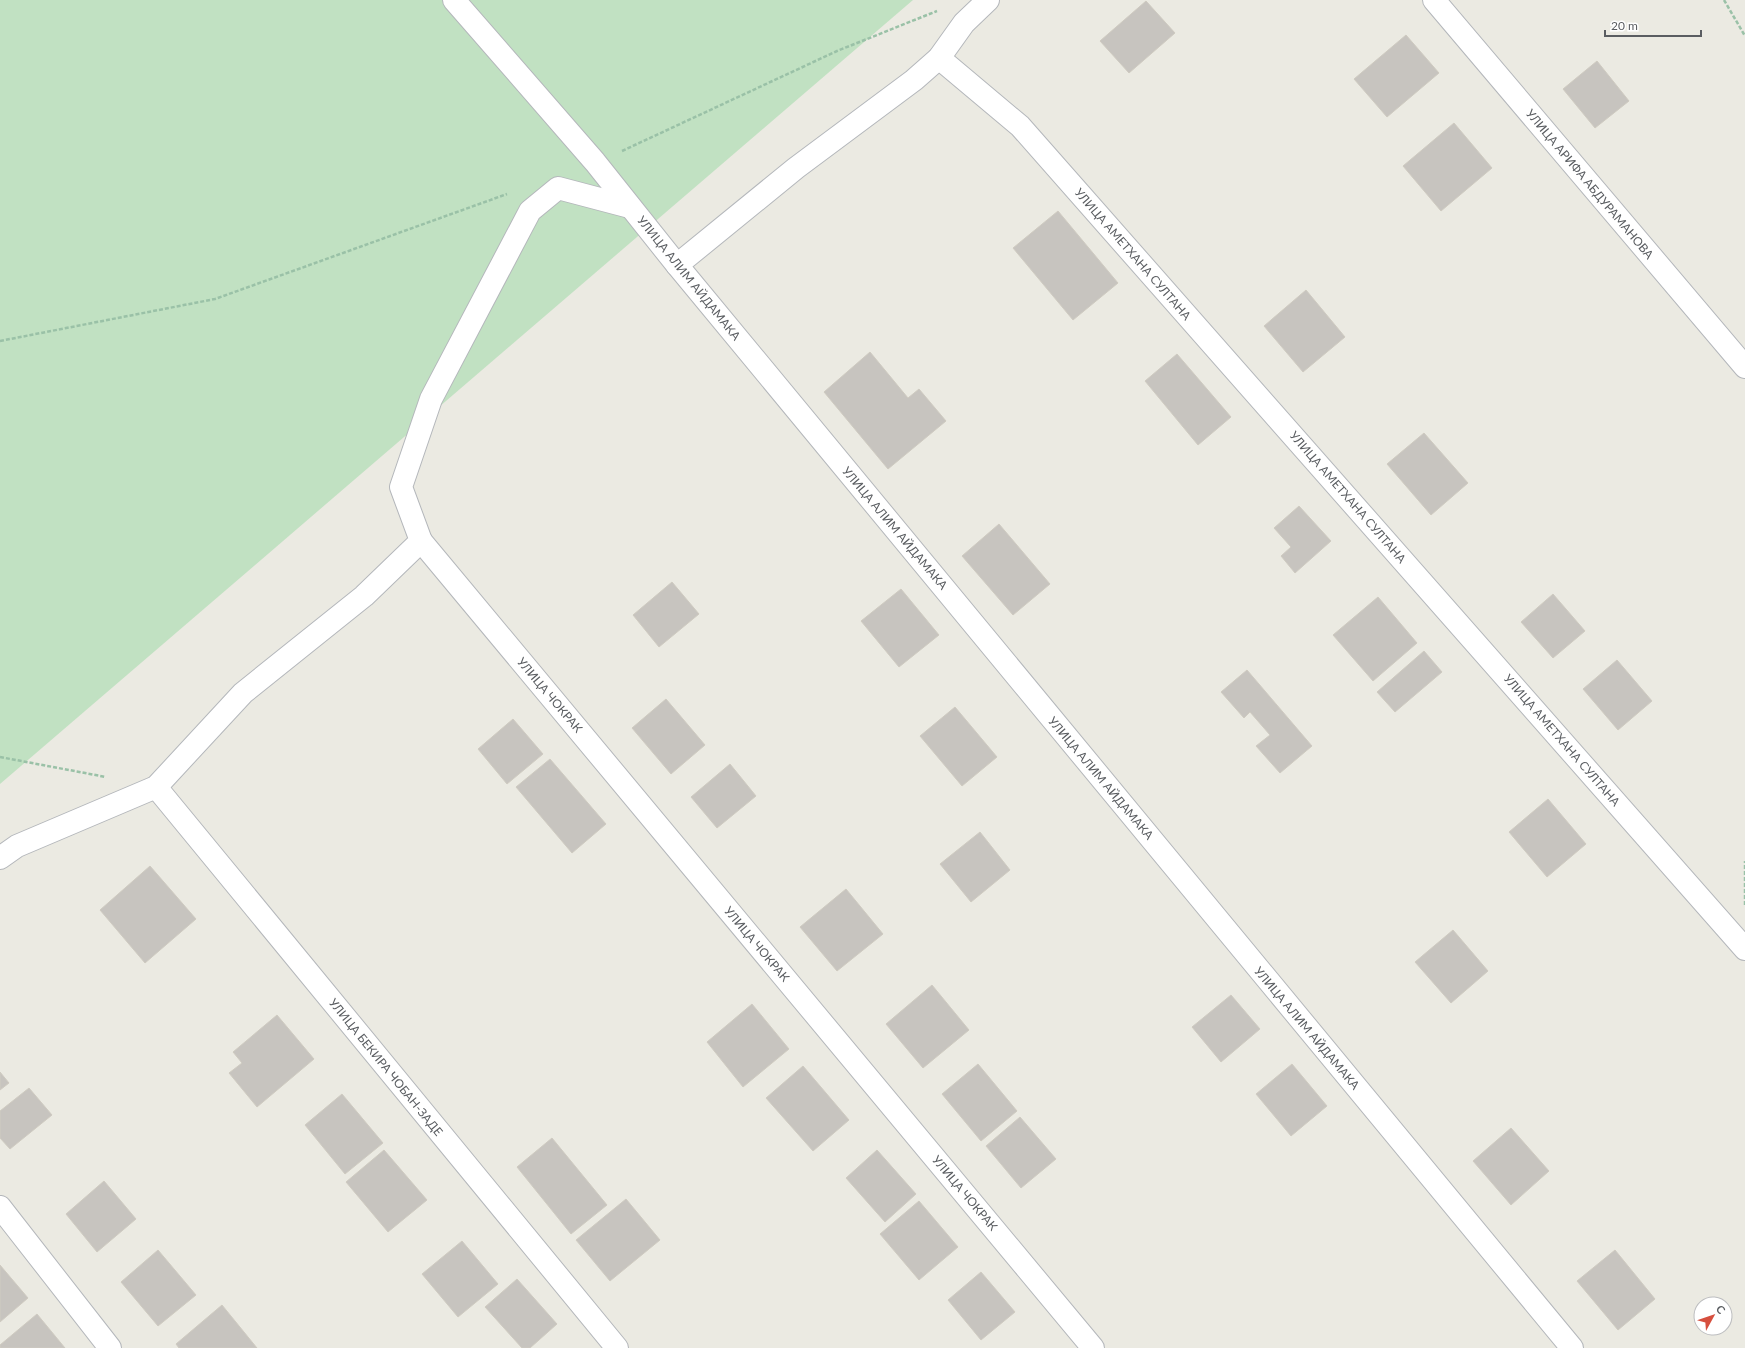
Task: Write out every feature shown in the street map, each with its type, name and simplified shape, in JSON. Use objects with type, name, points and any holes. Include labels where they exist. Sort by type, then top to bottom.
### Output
[{"type":"street","name":"УЛИЦА АЛИМ АЙДАМАКА","points":[[454,0],[595,162],[677,265],[1572,1348]]},
{"type":"street","points":[[677,265],[796,168],[914,80],[938,58],[964,23],[988,0]]},
{"type":"street","name":"УЛИЦА АРИФА АБДУРАМАНОВА","points":[[1434,0],[1745,367]]},
{"type":"street","name":"УЛИЦА АМЕТХАНА СУЛТАНА","points":[[938,58],[1020,126],[1745,948]]},
{"type":"street","name":"УЛИЦА ЧОКРАК","points":[[630,207],[558,188],[530,211],[431,399],[401,488],[421,541],[1093,1348]]},
{"type":"street","points":[[0,858],[17,846],[156,787],[243,693],[364,596],[421,541]]},
{"type":"street","name":"УЛИЦА БЕКИРА ЧОБАН-ЗАДЕ","points":[[156,787],[617,1348]]},
{"type":"street","points":[[0,1207],[110,1348]]},
{"type":"path","points":[[1724,0],[1745,36]]},
{"type":"path","points":[[595,162],[837,51],[942,9]]},
{"type":"path","points":[[0,341],[215,299],[513,192]]},
{"type":"path","points":[[0,757],[109,778]]},
{"type":"green space","points":[[0,0],[913,0],[0,784]]},
{"type":"building","points":[[1146,1],[1175,33],[1129,73],[1100,41]]},
{"type":"building","points":[[1406,35],[1439,73],[1387,117],[1354,79]]},
{"type":"building","points":[[1597,61],[1629,101],[1595,128],[1563,89]]},
{"type":"building","points":[[1454,123],[1492,168],[1441,211],[1403,166]]},
{"type":"building","points":[[1058,211],[1118,283],[1073,320],[1013,248]]},
{"type":"building","points":[[1306,290],[1345,337],[1303,372],[1264,326]]},
{"type":"building","points":[[870,352],[908,398],[919,389],[946,421],[888,469],[824,392]]},
{"type":"building","points":[[1177,354],[1231,417],[1198,445],[1145,381]]},
{"type":"building","points":[[1424,433],[1468,483],[1431,515],[1387,464]]},
{"type":"building","points":[[1299,506],[1331,541],[1295,573],[1281,556],[1291,547],[1274,528]]},
{"type":"building","points":[[999,524],[1050,584],[1013,615],[962,556]]},
{"type":"building","points":[[672,582],[699,614],[659,647],[633,615]]},
{"type":"building","points":[[901,589],[939,635],[899,667],[861,621]]},
{"type":"building","points":[[1553,594],[1585,631],[1553,658],[1521,622]]},
{"type":"building","points":[[1378,597],[1417,643],[1373,681],[1333,635]]},
{"type":"building","points":[[1424,651],[1442,672],[1395,712],[1377,692]]},
{"type":"building","points":[[1617,660],[1652,701],[1618,730],[1583,689]]},
{"type":"building","points":[[1247,670],[1312,746],[1280,773],[1256,746],[1270,735],[1250,712],[1244,718],[1221,692]]},
{"type":"building","points":[[666,699],[705,745],[671,774],[632,728]]},
{"type":"building","points":[[955,707],[997,757],[962,786],[920,736]]},
{"type":"building","points":[[513,719],[543,754],[507,784],[478,749]]},
{"type":"building","points":[[550,759],[606,824],[572,853],[516,787]]},
{"type":"building","points":[[730,764],[756,796],[717,828],[691,797]]},
{"type":"building","points":[[1548,799],[1586,844],[1547,877],[1509,832]]},
{"type":"building","points":[[980,832],[1010,870],[971,902],[940,864]]},
{"type":"building","points":[[150,866],[196,919],[145,963],[100,910]]},
{"type":"building","points":[[846,889],[883,934],[837,971],[800,927]]},
{"type":"building","points":[[1453,930],[1488,971],[1451,1003],[1415,962]]},
{"type":"building","points":[[932,985],[969,1030],[923,1068],[886,1024]]},
{"type":"building","points":[[1231,995],[1260,1029],[1221,1062],[1192,1027]]},
{"type":"building","points":[[752,1004],[789,1049],[743,1087],[707,1042]]},
{"type":"building","points":[[277,1015],[314,1059],[257,1107],[229,1073],[242,1063],[233,1052]]},
{"type":"building","points":[[978,1064],[1017,1111],[981,1141],[942,1094]]},
{"type":"building","points":[[1292,1064],[1327,1106],[1291,1136],[1256,1094]]},
{"type":"building","points":[[803,1066],[849,1120],[813,1151],[766,1098]]},
{"type":"building","points":[[0,1072],[9,1083],[0,1090]]},
{"type":"building","points":[[29,1088],[52,1115],[10,1149],[0,1138],[0,1111]]},
{"type":"building","points":[[342,1094],[383,1143],[345,1174],[305,1125]]},
{"type":"building","points":[[1020,1117],[1056,1159],[1021,1188],[986,1146]]},
{"type":"building","points":[[1511,1128],[1549,1171],[1511,1205],[1473,1161]]},
{"type":"building","points":[[552,1138],[607,1205],[571,1234],[517,1167]]},
{"type":"building","points":[[384,1150],[427,1200],[388,1232],[346,1182]]},
{"type":"building","points":[[877,1150],[916,1194],[885,1222],[846,1178]]},
{"type":"building","points":[[104,1181],[136,1219],[97,1252],[66,1214]]},
{"type":"building","points":[[626,1199],[660,1240],[610,1281],[576,1240]]},
{"type":"building","points":[[919,1201],[958,1247],[919,1280],[880,1234]]},
{"type":"building","points":[[462,1241],[498,1284],[458,1317],[422,1274]]},
{"type":"building","points":[[158,1250],[196,1295],[158,1326],[121,1282]]},
{"type":"building","points":[[1615,1250],[1655,1299],[1618,1330],[1577,1281]]},
{"type":"building","points":[[0,1265],[28,1298],[0,1322]]},
{"type":"building","points":[[981,1272],[1015,1312],[981,1340],[948,1300]]},
{"type":"building","points":[[517,1279],[557,1324],[530,1348],[522,1348],[485,1307]]},
{"type":"building","points":[[222,1305],[257,1348],[179,1348],[176,1344]]},
{"type":"building","points":[[37,1314],[65,1348],[0,1348],[0,1345]]}]
